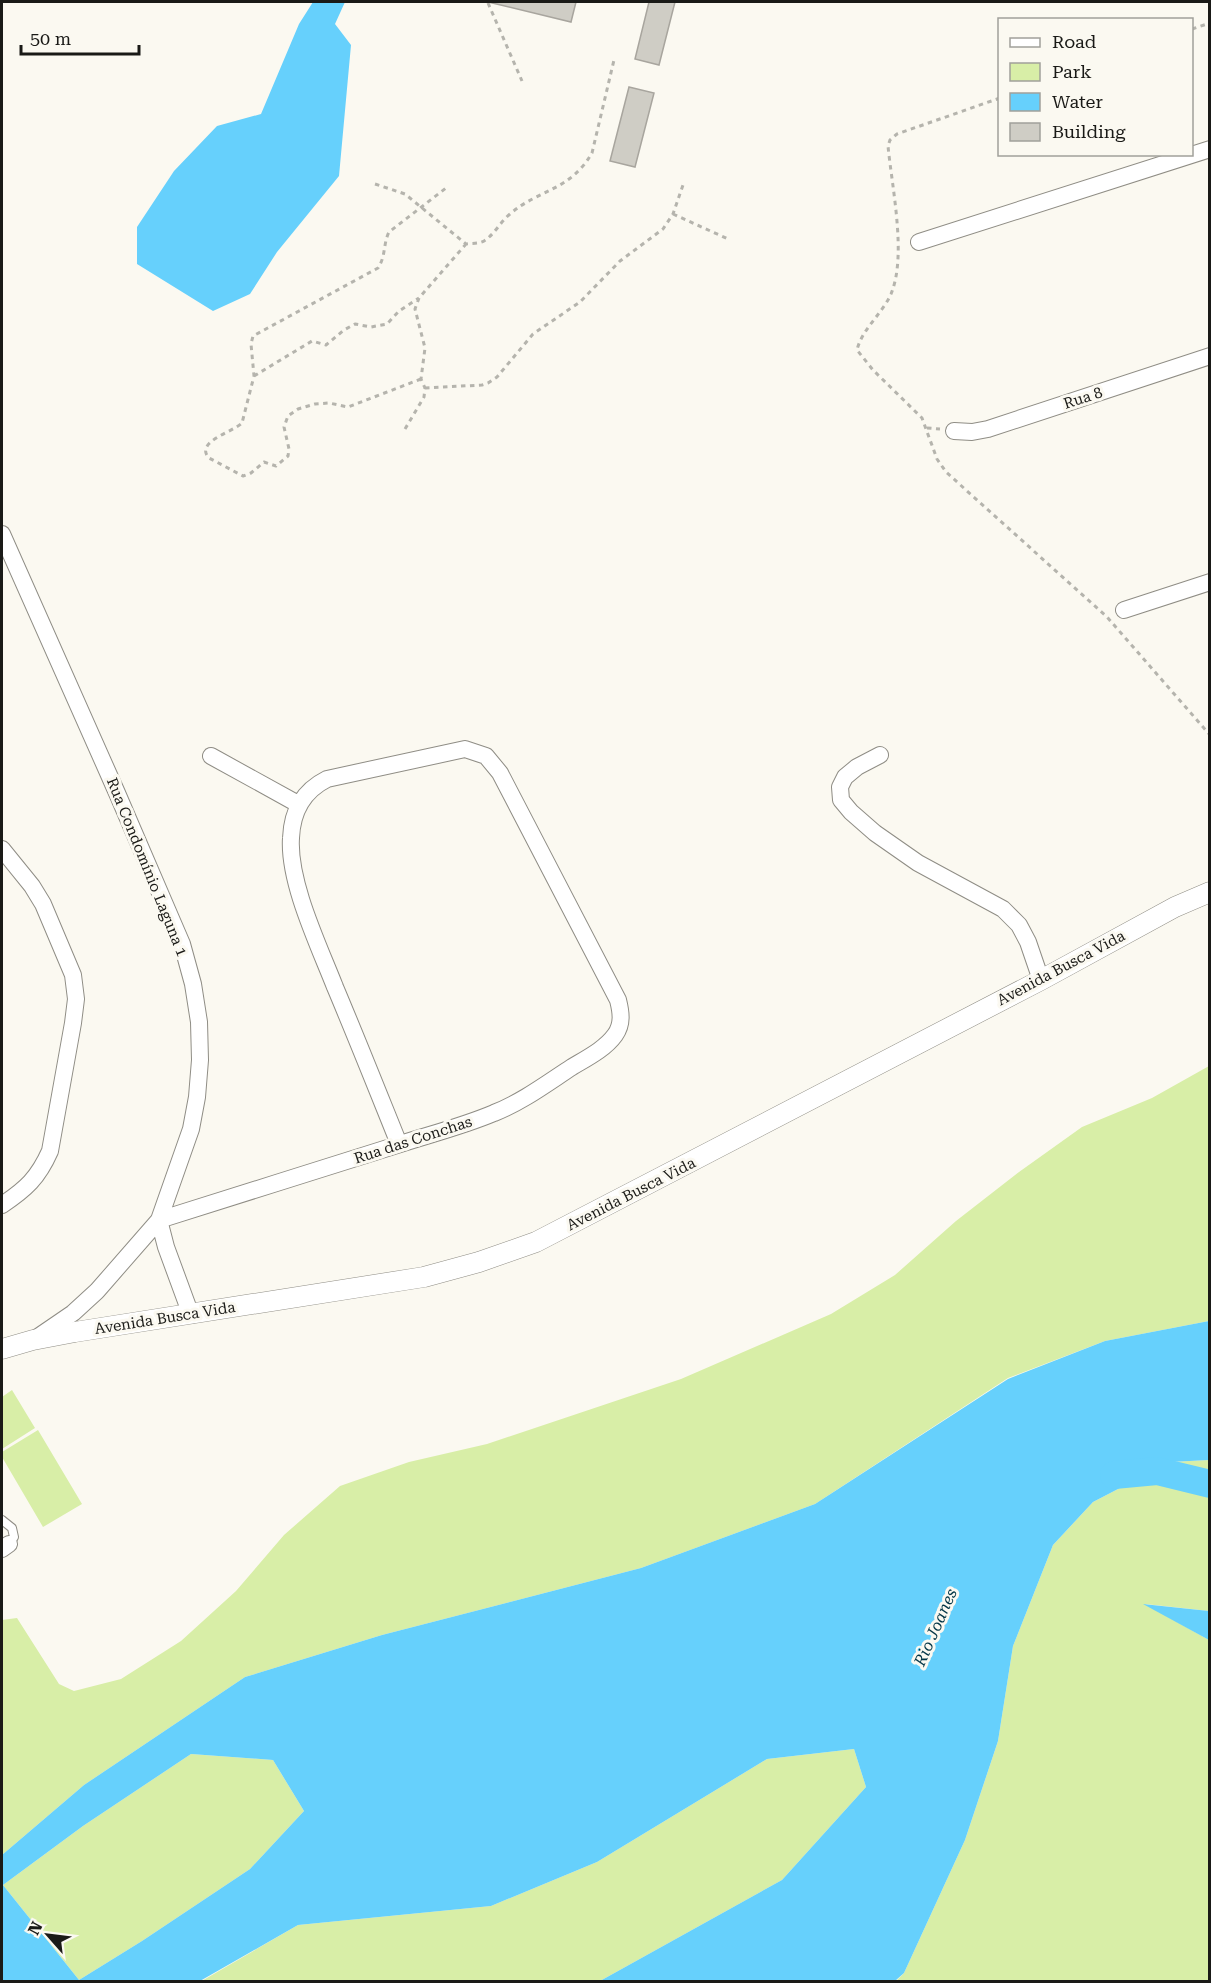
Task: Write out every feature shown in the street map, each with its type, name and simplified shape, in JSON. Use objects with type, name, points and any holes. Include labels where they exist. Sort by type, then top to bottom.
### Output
[{"type":"street","points":[[1193,154],[1209,149]]},
{"type":"street","points":[[919,242],[1187,156]]},
{"type":"street","name":"Rua 8","points":[[954,431],[972,432],[988,429],[1209,356]]},
{"type":"street","name":"Rua Condomínio Laguna 1","points":[[2,534],[182,944],[193,984],[199,1022],[200,1060],[197,1097],[191,1129],[159,1220],[97,1291],[73,1313],[33,1340]]},
{"type":"street","points":[[1124,610],[1209,582]]},
{"type":"street","name":"Rua das Conchas","points":[[159,1220],[494,1113],[528,1096],[608,1044],[620,1024],[621,1012],[618,1000],[500,773],[486,756],[465,749],[450,750],[327,779],[316,784],[298,804]]},
{"type":"street","points":[[880,755],[857,766],[845,777],[840,787],[841,800],[867,826],[918,863],[1003,909],[1019,925],[1028,942],[1041,980]]},
{"type":"street","points":[[211,756],[298,804],[291,836],[291,853],[300,898],[399,1144]]},
{"type":"street","points":[[2,849],[32,886],[43,904],[73,975],[76,999],[50,1151],[30,1184],[2,1205]]},
{"type":"street","name":"Avenida Busca Vida","points":[[2,1349],[33,1340],[424,1277],[536,1242],[1041,980],[1175,907],[1209,892]]},
{"type":"street","points":[[159,1220],[191,1315]]},
{"type":"lane","points":[[2,1520],[12,1528],[14,1538],[5,1547]]},
{"type":"path","points":[[488,3],[522,81]]},
{"type":"path","points":[[1193,28],[1209,23]]},
{"type":"path","points":[[375,184],[405,194],[466,244],[482,243],[493,234],[511,212],[572,178],[587,162],[592,153],[614,60]]},
{"type":"path","points":[[998,98],[897,134],[890,140],[888,146],[898,242],[898,269],[891,293],[881,312],[859,343],[857,350],[873,370],[922,418],[937,459],[946,472],[1107,617],[1209,735]]},
{"type":"path","points":[[424,388],[488,384],[497,377],[533,334],[580,302],[620,261],[663,230],[673,214],[683,185]]},
{"type":"path","points":[[421,379],[348,407],[329,403],[298,409],[288,416],[284,427],[289,449],[288,456],[276,466],[264,462],[251,473],[243,476],[209,458],[206,454],[205,450],[210,442],[236,429],[242,423],[254,376],[251,344],[253,336],[378,268],[384,258],[386,238],[389,232],[446,188]]},
{"type":"path","points":[[673,214],[728,239]]},
{"type":"path","points":[[254,376],[312,341],[326,345],[355,324],[371,327],[387,324],[399,311],[419,298],[466,244]]},
{"type":"path","points":[[405,429],[424,397],[421,379],[424,348],[415,309],[419,298]]},
{"type":"green space","points":[[1209,1066],[1209,1321],[1105,1341],[1008,1378],[815,1504],[641,1568],[382,1635],[245,1677],[84,1785],[2,1855],[2,1620],[17,1618],[59,1684],[74,1691],[121,1679],[181,1641],[236,1591],[284,1535],[340,1486],[409,1462],[487,1444],[681,1379],[831,1314],[895,1275],[956,1221],[1082,1127],[1152,1098]]},
{"type":"green space","points":[[12,1390],[35,1428],[2,1449],[2,1397]]},
{"type":"green space","points":[[38,1430],[82,1504],[43,1527],[2,1457],[2,1452]]},
{"type":"green space","points":[[1209,1460],[1209,1611],[1145,1604],[1209,1640],[1209,1981],[895,1982],[904,1973],[965,1840],[998,1741],[1013,1646],[1053,1545],[1093,1502],[1170,1462]]},
{"type":"green space","points":[[854,1749],[866,1787],[782,1880],[600,1981],[200,1982],[298,1925],[491,1906],[597,1862],[767,1759]]},
{"type":"green space","points":[[191,1754],[273,1760],[304,1811],[250,1869],[79,1980],[3,1885],[83,1826]]},
{"type":"water","points":[[313,2],[345,2],[335,24],[351,45],[339,176],[277,252],[250,294],[213,311],[137,264],[137,227],[174,171],[217,126],[261,114],[299,24]]},
{"type":"water","points":[[1209,1321],[1209,1460],[1170,1462],[1093,1502],[1053,1545],[1013,1646],[998,1741],[965,1840],[904,1973],[895,1981],[600,1981],[782,1880],[866,1787],[854,1749],[767,1759],[597,1862],[491,1906],[298,1925],[200,1981],[2,1981],[2,1855],[84,1785],[245,1677],[382,1635],[641,1568],[815,1504],[1008,1379],[1105,1341]],"holes":[[[191,1754],[273,1760],[304,1811],[250,1869],[79,1980],[3,1885],[83,1826]]]},
{"type":"water","points":[[1143,1604],[1209,1611],[1209,1640]]},
{"type":"building","points":[[488,2],[576,2],[571,22]]},
{"type":"building","points":[[649,2],[675,2],[659,65],[635,59]]},
{"type":"building","points":[[629,87],[654,93],[635,167],[610,161]]},
{"type":"waterway","name":"Rio Joanes","points":[[1114,1475],[1157,1471],[1210,1484]]}]
